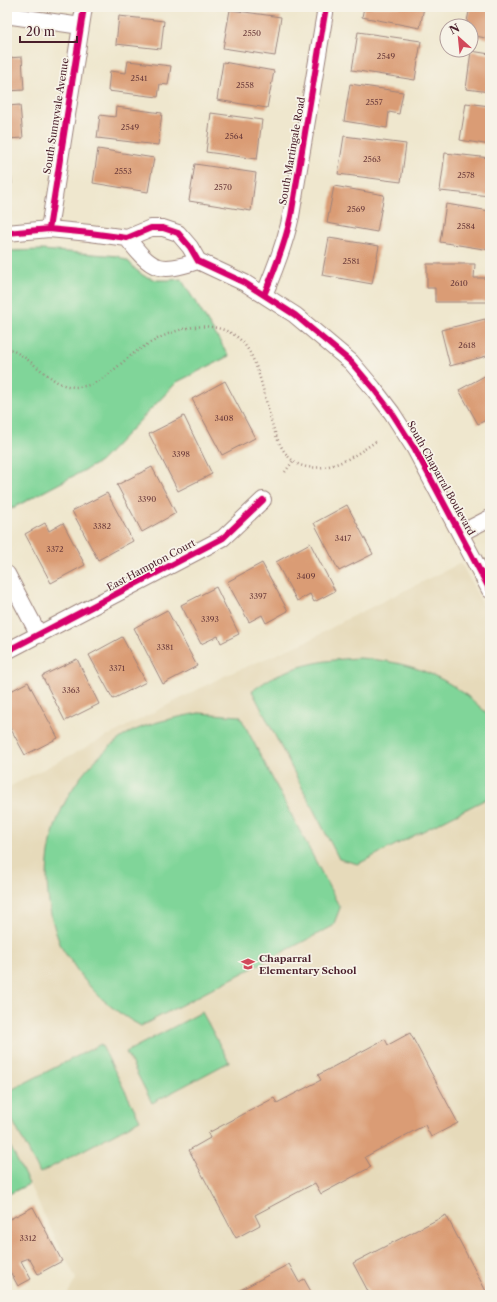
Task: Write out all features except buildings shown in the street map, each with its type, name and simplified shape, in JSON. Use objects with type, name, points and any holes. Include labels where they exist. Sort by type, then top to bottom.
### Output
[{"type":"street","name":"South Sunnyvale Avenue","points":[[48,229],[84,7]]},
{"type":"street","name":"South Martingale Road","points":[[264,295],[278,264],[291,216],[326,7]]},
{"type":"street","points":[[7,17],[12,16],[81,26]]},
{"type":"street","points":[[7,233],[48,229],[127,238],[151,228],[163,228],[178,233],[190,247],[198,262],[165,269],[150,264],[138,253],[127,238]]},
{"type":"street","name":"South Chaparral Boulevard","points":[[198,262],[245,283],[296,315],[351,362],[396,419],[415,449],[490,590]]},
{"type":"street","name":"East Hampton Court","points":[[7,652],[223,538],[263,500]]},
{"type":"street","points":[[461,533],[490,518]]},
{"type":"street","points":[[7,574],[39,634]]},
{"type":"path","points":[[7,348],[15,351],[30,361],[60,384],[78,387],[89,386],[100,381],[138,351],[171,333],[191,327],[201,326],[220,329],[236,336],[248,351],[260,380],[275,434],[280,444],[293,461],[301,466],[316,468],[335,466],[357,455],[378,440]]},
{"type":"path","points":[[285,472],[293,461]]},
{"type":"shaded area","name":"Chaparral Elementary School","points":[[461,563],[490,618],[490,1295],[67,1295],[76,1279],[7,1140],[7,788],[222,677],[310,640],[345,620]]},
{"type":"green space","points":[[42,250],[118,256],[129,262],[144,276],[157,280],[181,279],[229,356],[177,382],[100,462],[7,511],[7,251]]},
{"type":"green space","points":[[359,658],[400,664],[438,677],[462,692],[490,716],[490,797],[358,864],[339,859],[252,691],[283,672],[326,661]]},
{"type":"green space","points":[[199,713],[240,716],[340,908],[333,926],[141,1026],[110,1006],[93,990],[65,954],[53,923],[48,899],[47,875],[49,851],[63,806],[75,785],[90,766],[112,744],[127,734],[144,726]]},
{"type":"green space","points":[[202,1012],[229,1062],[152,1103],[126,1052]]},
{"type":"green space","points":[[101,1044],[140,1120],[40,1173],[7,1110],[7,1092]]},
{"type":"green space","points":[[7,1140],[29,1184],[7,1195]]},
{"type":"cycle path","points":[[49,229],[84,7]]},
{"type":"cycle path","points":[[264,295],[286,236],[291,216],[326,7]]},
{"type":"cycle path","points":[[7,233],[49,229],[127,238],[151,228],[163,228],[178,233],[190,247],[198,261],[245,283],[295,315],[351,362],[392,413],[415,449],[490,590]]},
{"type":"cycle path","points":[[7,651],[223,538],[263,500]]},
{"type":"place","name":"Chaparral Elementary School","points":[[248,964]]}]
